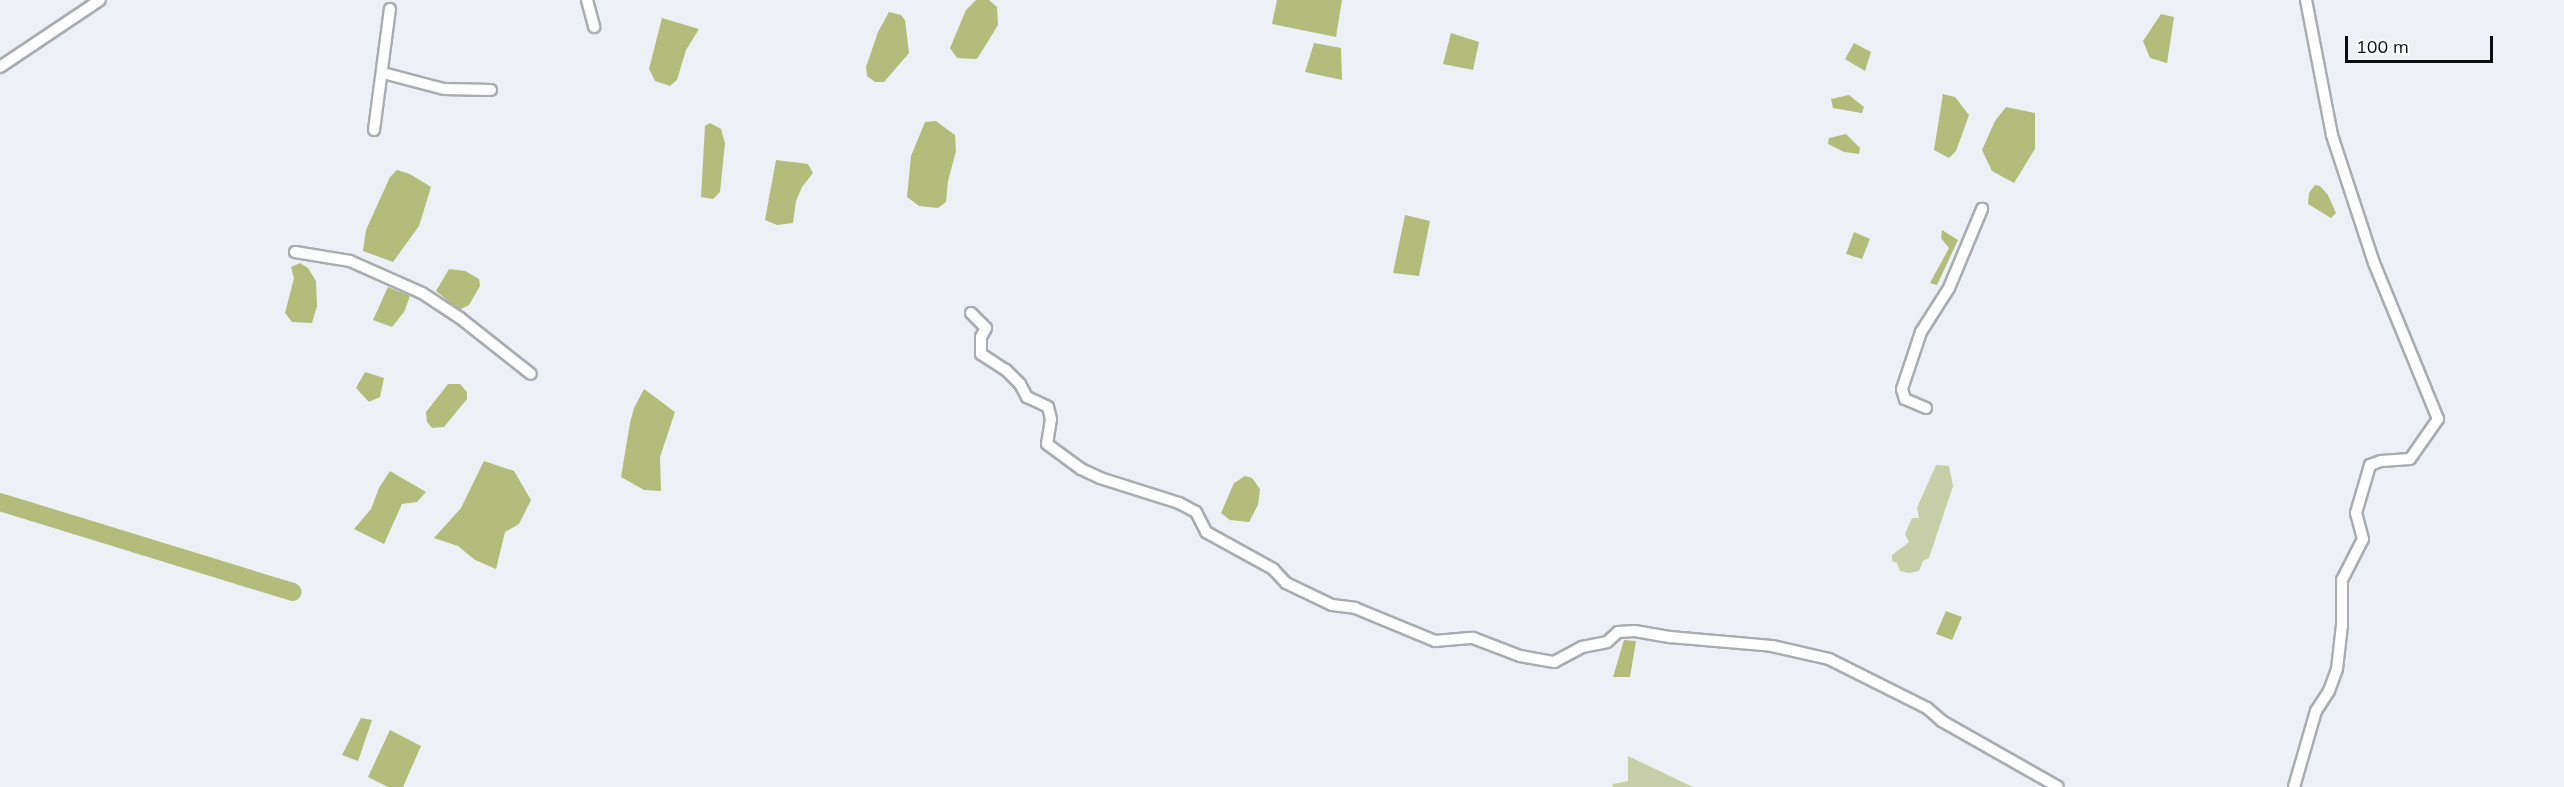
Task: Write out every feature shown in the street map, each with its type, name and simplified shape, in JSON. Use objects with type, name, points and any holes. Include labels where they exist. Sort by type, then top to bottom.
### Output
[{"type":"street","points":[[0,67],[100,0]]},
{"type":"street","points":[[587,0],[594,27]]},
{"type":"street","points":[[2294,787],[2316,711],[2329,691],[2337,669],[2342,625],[2342,580],[2363,539],[2356,513],[2370,465],[2381,461],[2410,459],[2438,418],[2374,263],[2332,135],[2306,0]]},
{"type":"street","points":[[374,129],[390,9]]},
{"type":"street","points":[[383,73],[444,89],[491,90]]},
{"type":"street","points":[[1926,408],[1905,399],[1902,388],[1921,332],[1949,288],[1982,209]]},
{"type":"street","points":[[294,252],[350,261],[422,293],[460,318],[531,374]]},
{"type":"street","points":[[971,313],[979,318],[986,328],[981,338],[981,354],[1006,370],[1027,397],[1048,408],[1051,419],[1047,444],[1081,469],[1100,478],[1179,503],[1196,512],[1206,532],[1273,569],[1286,583],[1332,605],[1355,608],[1435,641],[1473,638],[1520,656],[1554,662],[1582,647],[1607,642],[1618,632],[1772,646],[1829,659],[1927,708],[1942,721],[2058,787]]},
{"type":"shaded area","points":[[976,0],[989,0],[997,7],[998,25],[977,59],[957,58],[950,48],[966,10]]},
{"type":"shaded area","points":[[1277,0],[1342,0],[1336,37],[1272,24]]},
{"type":"shaded area","points":[[889,12],[901,15],[905,20],[909,53],[884,82],[875,82],[867,76],[866,67],[878,32]]},
{"type":"shaded area","points":[[2161,14],[2174,17],[2167,63],[2150,58],[2143,41]]},
{"type":"shaded area","points":[[662,18],[699,29],[686,50],[677,80],[670,86],[655,81],[649,69]]},
{"type":"shaded area","points":[[1451,33],[1479,42],[1473,70],[1443,64]]},
{"type":"shaded area","points":[[1314,43],[1341,48],[1342,80],[1305,72]]},
{"type":"shaded area","points":[[1854,43],[1871,52],[1865,71],[1845,59]]},
{"type":"shaded area","points":[[1943,94],[1955,97],[1969,115],[1956,151],[1949,158],[1934,150]]},
{"type":"shaded area","points":[[1849,95],[1864,107],[1862,113],[1833,108],[1831,99]]},
{"type":"shaded area","points":[[2006,107],[2035,113],[2035,149],[2014,183],[1992,171],[1982,150],[1995,121]]},
{"type":"shaded area","points":[[936,121],[955,135],[956,151],[948,181],[946,202],[938,208],[919,206],[907,197],[911,156],[925,122]]},
{"type":"shaded area","points":[[710,123],[721,129],[725,143],[720,192],[713,199],[701,197],[705,126]]},
{"type":"shaded area","points":[[1846,134],[1860,148],[1859,154],[1844,152],[1828,144],[1829,138]]},
{"type":"shaded area","points":[[776,160],[808,164],[813,173],[802,187],[796,201],[793,223],[777,225],[765,220]]},
{"type":"shaded area","points":[[397,170],[410,174],[431,187],[419,226],[393,262],[363,251],[366,230],[390,177]]},
{"type":"shaded area","points":[[2315,185],[2320,186],[2328,195],[2336,213],[2331,218],[2308,204],[2309,193]]},
{"type":"shaded area","points":[[1405,215],[1430,221],[1419,276],[1393,273]]},
{"type":"shaded area","points":[[1942,230],[1958,240],[1937,285],[1930,283],[1949,248],[1941,238]]},
{"type":"shaded area","points":[[1854,232],[1870,239],[1862,259],[1846,254]]},
{"type":"shaded area","points":[[300,263],[308,268],[316,281],[317,306],[312,323],[292,322],[285,313],[294,278],[291,267]]},
{"type":"shaded area","points":[[449,269],[465,271],[479,279],[480,286],[469,305],[459,310],[436,291]]},
{"type":"shaded area","points":[[388,287],[410,296],[404,312],[392,327],[373,320]]},
{"type":"shaded area","points":[[365,372],[384,378],[380,397],[369,402],[356,388]]},
{"type":"shaded area","points":[[448,384],[460,384],[467,392],[467,399],[444,427],[432,428],[427,422],[426,412]]},
{"type":"shaded area","points":[[644,389],[675,412],[660,457],[661,491],[644,490],[621,477],[630,423],[634,408]]},
{"type":"shaded area","points":[[484,461],[514,471],[531,500],[519,524],[505,532],[496,569],[475,560],[458,546],[434,538],[461,508]]},
{"type":"shaded area","points":[[1936,465],[1949,466],[1953,486],[1929,558],[1923,561],[1919,571],[1909,573],[1900,571],[1897,563],[1892,561],[1892,555],[1909,542],[1905,534],[1912,518],[1919,518],[1917,508]]},
{"type":"shaded area","points":[[390,471],[426,492],[417,502],[402,504],[384,544],[354,529],[371,509],[379,488]]},
{"type":"shaded area","points":[[1245,476],[1252,478],[1260,489],[1258,505],[1249,522],[1230,520],[1221,513],[1234,483]]},
{"type":"shaded area","points":[[1946,611],[1962,617],[1952,640],[1936,634]]},
{"type":"shaded area","points":[[1624,640],[1636,641],[1630,677],[1613,677]]},
{"type":"shaded area","points":[[361,718],[372,720],[358,761],[342,755]]},
{"type":"shaded area","points":[[390,730],[421,746],[403,787],[388,787],[368,777]]},
{"type":"shaded area","points":[[1628,756],[1693,787],[1612,787],[1613,784],[1628,781]]},
{"type":"waterway","points":[[0,502],[292,592]]}]
